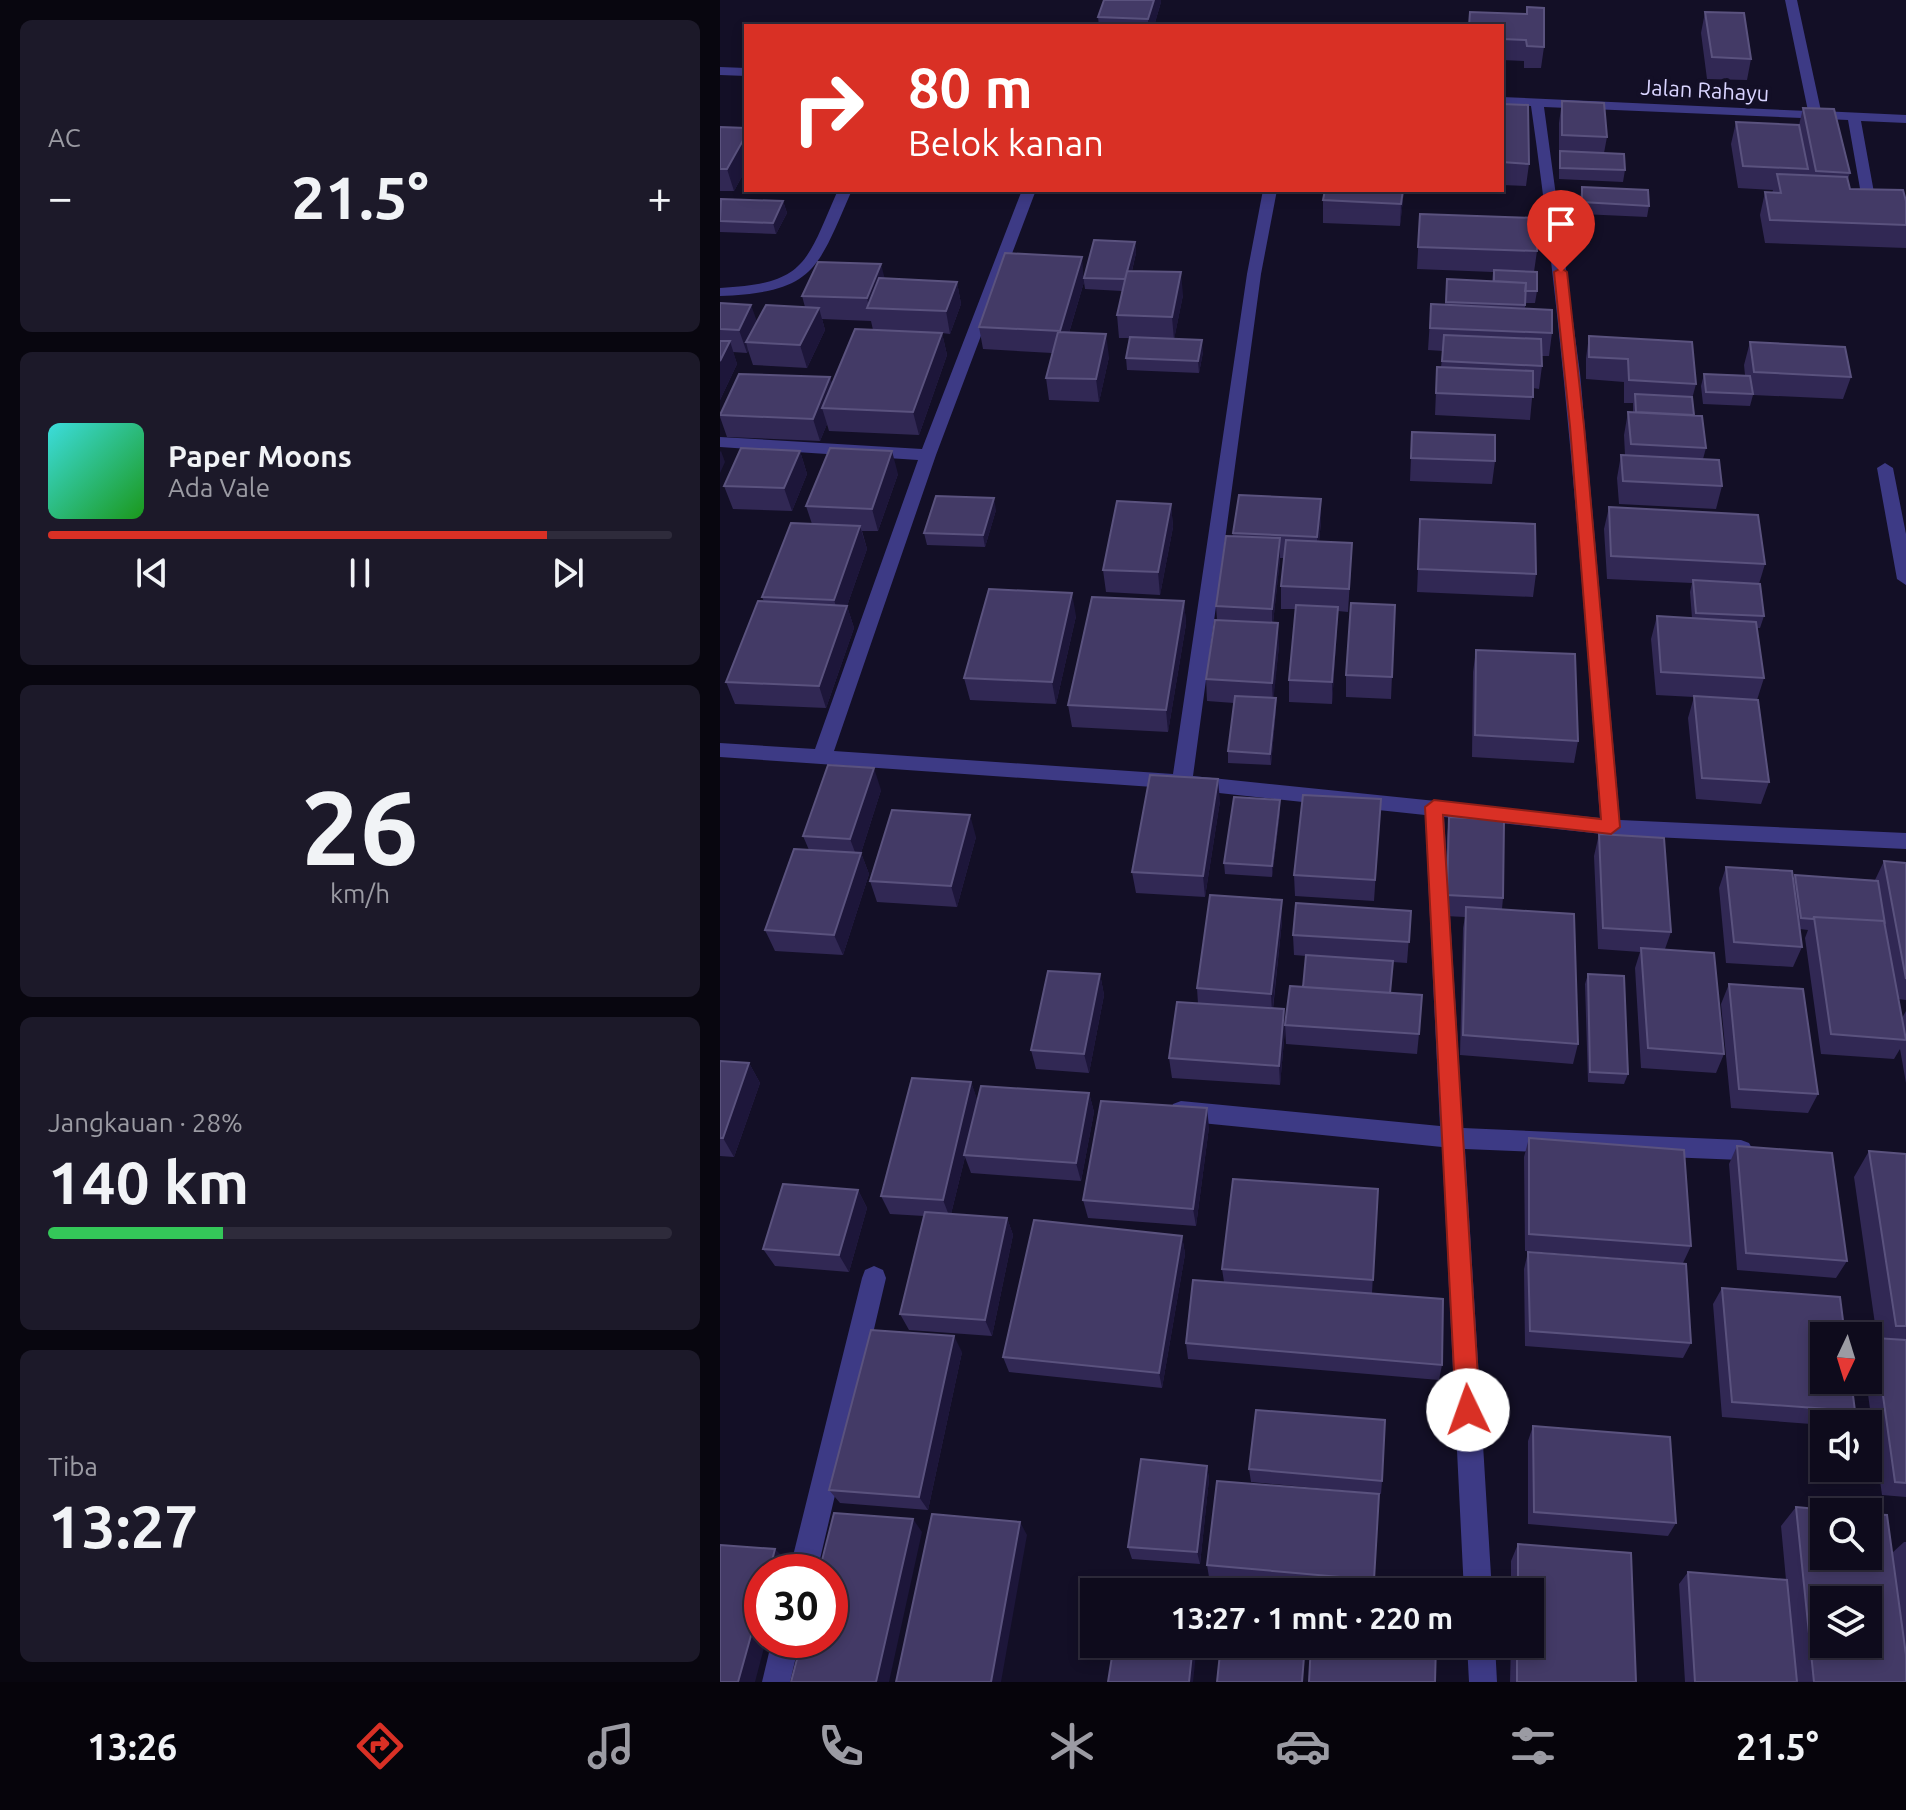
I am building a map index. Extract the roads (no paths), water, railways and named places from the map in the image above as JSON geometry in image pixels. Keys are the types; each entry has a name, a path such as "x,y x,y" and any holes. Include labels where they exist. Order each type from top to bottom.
{"street":[{"path":"1791,0 1815,115"},
{"path":"720,71 744,72"},
{"name":"Jalan Rahayu","path":"1504,101 1906,119"},
{"path":"1537,102 1554,210 1577,426 1611,827"},
{"path":"1854,117 1869,200 1906,207"},
{"path":"720,292 743,292 778,283 805,271 844,192"},
{"path":"821,759 928,455 1028,192"},
{"path":"1182,782 1254,274 1270,192"},
{"path":"720,442 928,455"},
{"path":"1885,468 1906,579"},
{"path":"720,750 1182,782 1611,827 1906,841"},
{"path":"1434,807 1477,1578"},
{"path":"1155,1109 1453,1138 1741,1150"},
{"path":"807,1554 874,1278"},
{"path":"776,1682 782,1658"},
{"path":"1482,1658 1483,1682"}]}
